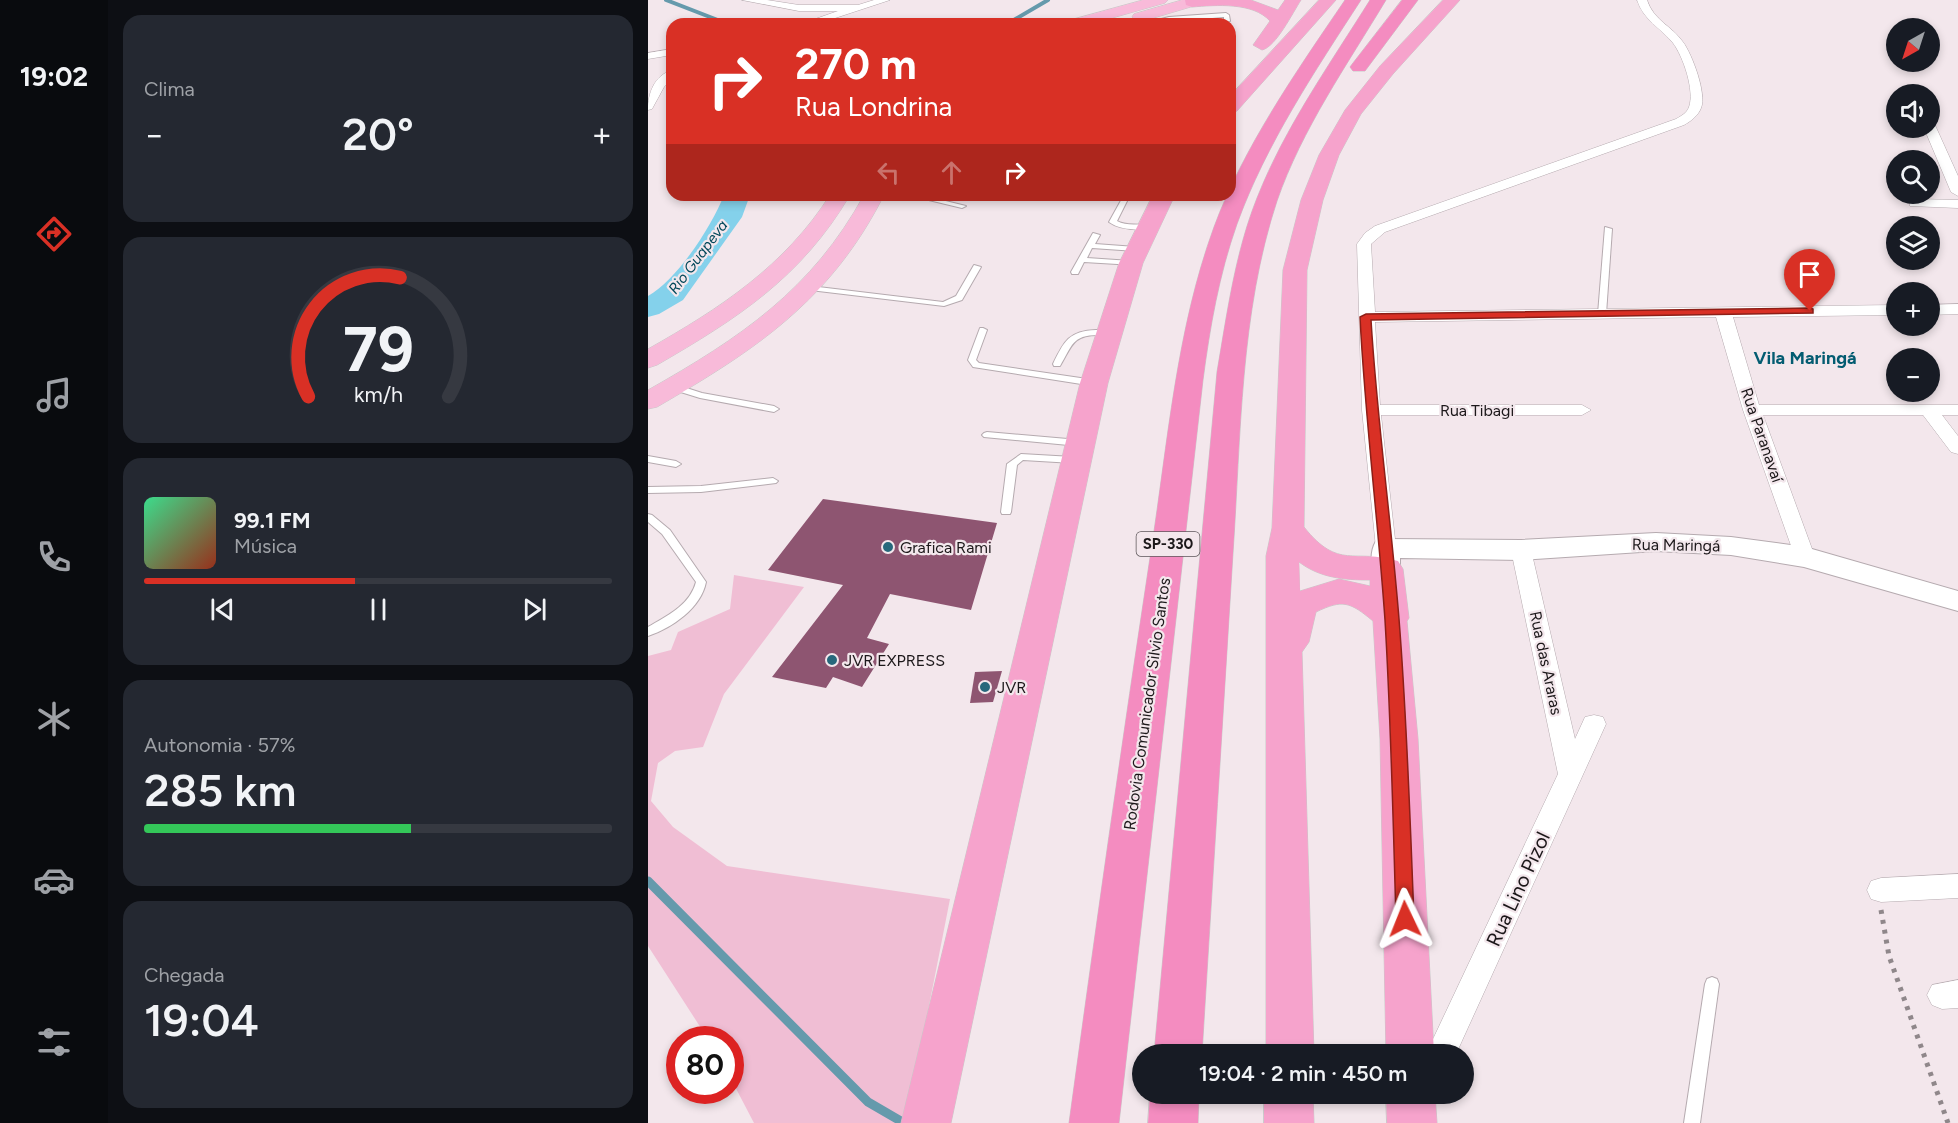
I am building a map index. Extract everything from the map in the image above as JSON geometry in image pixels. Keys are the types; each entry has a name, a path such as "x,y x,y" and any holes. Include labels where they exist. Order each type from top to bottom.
{"highway":[{"path":"1196,1 1221,0 1256,3 1273,9 1278,14 1280,23"},
{"path":"1236,100 1328,0"},
{"name":"Rodovia Comunicador Silvio Santos","path":"1236,201 1257,151 1353,0"},
{"name":"SP-330","path":"1179,1044 1231,372 1244,287 1275,179 1314,103 1378,0"},
{"path":"1295,141 1329,105 1410,0"},
{"path":"1290,1044 1290,925 1282,556 1288,528 1295,270 1309,206 1335,143 1364,96 1452,0"},
{"path":"1236,84 1280,23 1289,3"},
{"path":"926,1123 1094,383 1108,333 1138,246 1161,201"},
{"name":"Rodovia Comunicador Silvio Santos","path":"1094,1123 1142,733 1191,371 1208,287 1225,227 1236,201"},
{"path":"1288,528 1310,557 1334,568"},
{"path":"1284,679 1300,605 1301,588 1305,580 1334,568 1386,559 1399,739 1410,1044"},
{"path":"1300,605 1326,594 1350,590 1365,596 1392,618"},
{"path":"1173,1123 1174,1104"},
{"path":"1289,1104 1289,1123"}],"main road":[{"path":"1135,18 1196,1"},
{"path":"1112,18 1164,10"},
{"path":"648,360 722,316 781,270 820,229 836,201"},
{"path":"648,401 766,327 810,288 850,242 871,201"},
{"name":"Rua Maringá","path":"1386,559 1656,542 1731,546 1805,557 1958,601"}],"street":[{"path":"747,0 799,8 857,8"},
{"path":"825,18 885,0"},
{"path":"1386,559 1371,410 1364,244 1370,236 1380,230 1673,125 1691,115 1696,105 1695,86 1683,52 1677,42 1646,14 1642,0"},
{"path":"648,56 666,53"},
{"path":"648,106 651,92 666,79"},
{"path":"1935,138 1958,192"},
{"path":"1940,204 1958,204"},
{"path":"1940,310 1958,309"},
{"path":"1366,317 1886,310"},
{"name":"Rua Paranavaí","path":"1723,312 1752,410 1805,557"},
{"name":"Rua Tibagi","path":"1371,410 1582,410"},
{"path":"1752,410 1958,410"},
{"path":"1929,411 1958,448"},
{"name":"Rua das Araras","path":"1521,550 1570,776"},
{"name":"Rua Lino Pizol","path":"1446,1044 1594,724"},
{"path":"1881,890 1958,886"}],"lane":[{"path":"1164,10 1183,17 1226,15 1226,18"},
{"path":"1164,10 1183,17"},
{"path":"939,201 962,206"},
{"path":"1124,201 1113,222 1120,226 1138,246"},
{"path":"1602,314 1608,229"},
{"path":"1075,272 1096,235"},
{"path":"1090,246 1138,246"},
{"path":"1082,260 1138,246"},
{"path":"810,288 944,304 958,298 977,267"},
{"path":"983,330 972,360 976,365 1094,383"},
{"path":"1057,364 1069,339 1075,334 1108,333"},
{"path":"673,387 700,395 774,409"},
{"path":"987,435 1078,452"},
{"path":"1006,512 1014,460 1021,457 1078,452"},
{"path":"648,459 676,464"},
{"path":"648,490 701,489 773,481"},
{"path":"648,517 666,532 701,582 698,596 692,602 648,632"},
{"path":"1692,1123 1712,984"}],"path":[{"path":"1881,890 1880,926 1924,1064 1948,1123"}],"shaded area":[{"path":"734,575 804,587 724,694 703,747 675,751 658,763 651,801 673,827 727,866 950,899 906,1123 754,1123 744,1104 744,1026 700,1026 648,946 648,656 671,650 678,632 730,609"}],"building":[{"name":"Grafica Rami","path":"823,499 997,523 971,610 890,594 867,638 889,644 862,687 833,677 826,688 772,677 843,585 768,570"},
{"name":"JVR","path":"1002,671 993,702 970,703 975,672"}],"waterway":[{"path":"666,0 712,18"},
{"path":"1017,18 1048,0"},
{"name":"Rio Guapeva","path":"648,308 673,294 729,217 735,201"},
{"path":"648,881 868,1102 904,1123"}],"place":[{"name":"Grafica Rami","path":"888,547"},
{"name":"JVR EXPRESS","path":"832,660"},
{"name":"JVR","path":"985,687"}],"district":[{"name":"Vila Maringá","path":"1805,358"}],"route":[{"path":"1405,919 1392,618 1371,410 1366,317 1810,311"}]}
